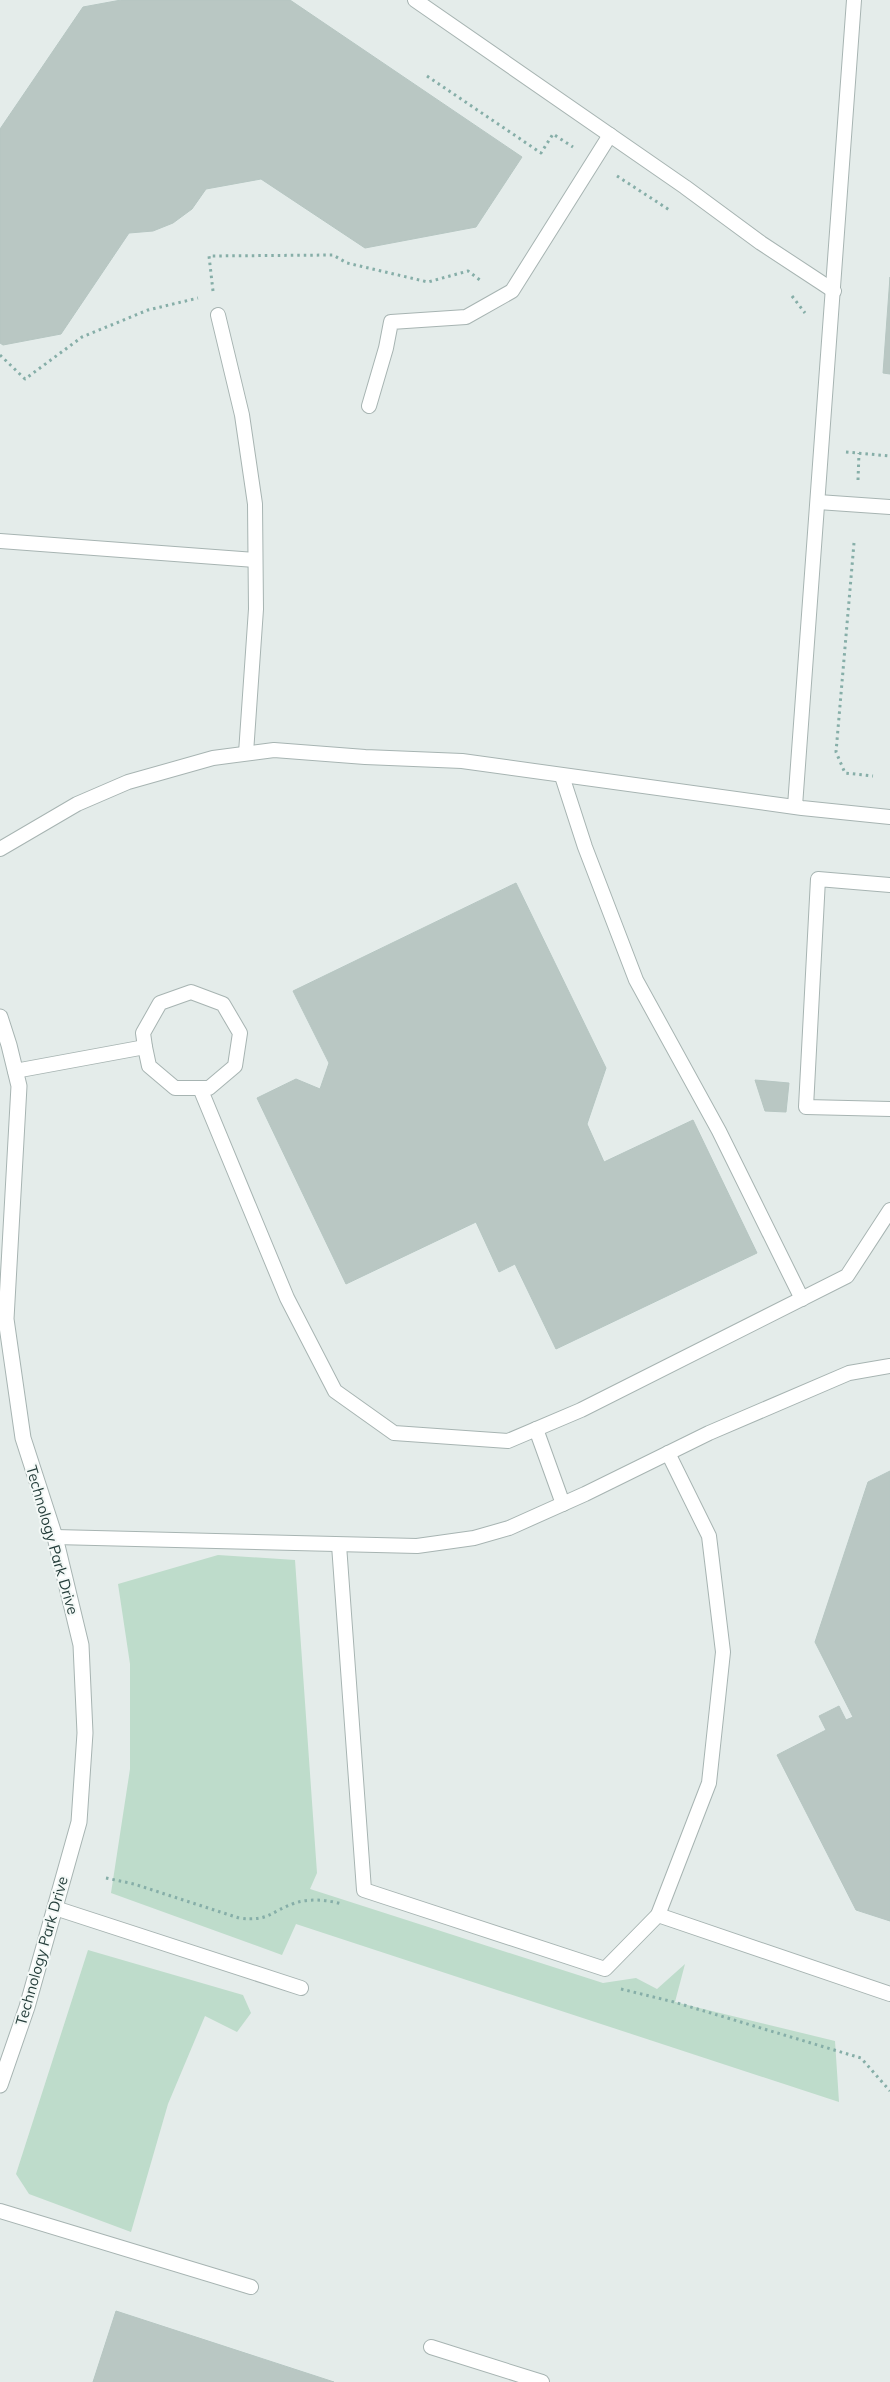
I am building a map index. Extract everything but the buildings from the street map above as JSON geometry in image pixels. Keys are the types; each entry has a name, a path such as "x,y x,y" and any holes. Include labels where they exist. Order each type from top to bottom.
{"street":[{"name":"Technology Park Drive","path":"0,1017 18,1086 16,1174 6,1319 23,1438 55,1537 81,1646 85,1733 79,1822 27,2007 0,2086"}],"lane":[{"path":"415,0 610,135 761,243 834,291"},
{"path":"795,806 854,0"},
{"path":"369,406 386,348 390,322 466,317 512,291 610,135"},
{"path":"218,316 242,415 255,504 256,609 246,752"},
{"path":"818,502 890,507"},
{"path":"0,541 255,560"},
{"path":"0,849 77,804 128,782 206,760 246,752 274,750 365,757 462,761 562,776 890,817"},
{"path":"562,776 591,863 636,980 719,1131 802,1299"},
{"path":"890,885 818,879 806,1107 890,1109"},
{"path":"191,992 223,1004 240,1033 234,1066 209,1088 175,1088 149,1066 146,1047 143,1033 160,1004 191,992"},
{"path":"15,1071 146,1047"},
{"path":"200,1088 287,1298 335,1391 394,1433 508,1441 581,1410 847,1276 890,1210"},
{"path":"55,1537 418,1546 474,1538 509,1528 563,1504 709,1432 849,1373 890,1366"},
{"path":"536,1429 563,1504"},
{"path":"339,1545 364,1890 605,1969 658,1915 710,1783 723,1652 709,1536 668,1453"},
{"path":"55,1908 302,1988"},
{"path":"658,1915 890,1994"},
{"path":"0,2211 251,2286"},
{"path":"431,2346 542,2382"}],"path":[{"path":"427,76 541,153 554,134 573,148"},
{"path":"618,176 676,215"},
{"path":"213,294 209,256 333,255 347,263 428,282 468,271 503,297"},
{"path":"788,292 809,320"},
{"path":"0,355 26,379 82,337 148,310 204,296"},
{"path":"846,452 890,456"},
{"path":"857,487 859,453"},
{"path":"854,543 836,752 845,773 873,776"}],"green space":[{"path":"218,1555 295,1560 317,1873 310,1889 603,1983 636,1978 657,1989 685,1964 675,2002 835,2041 839,2102 296,1924 282,1955 111,1893 130,1769 130,1664 118,1584"},
{"path":"88,1950 243,1995 251,2013 237,2032 205,2016 168,2104 131,2232 29,2194 16,2174"}]}
